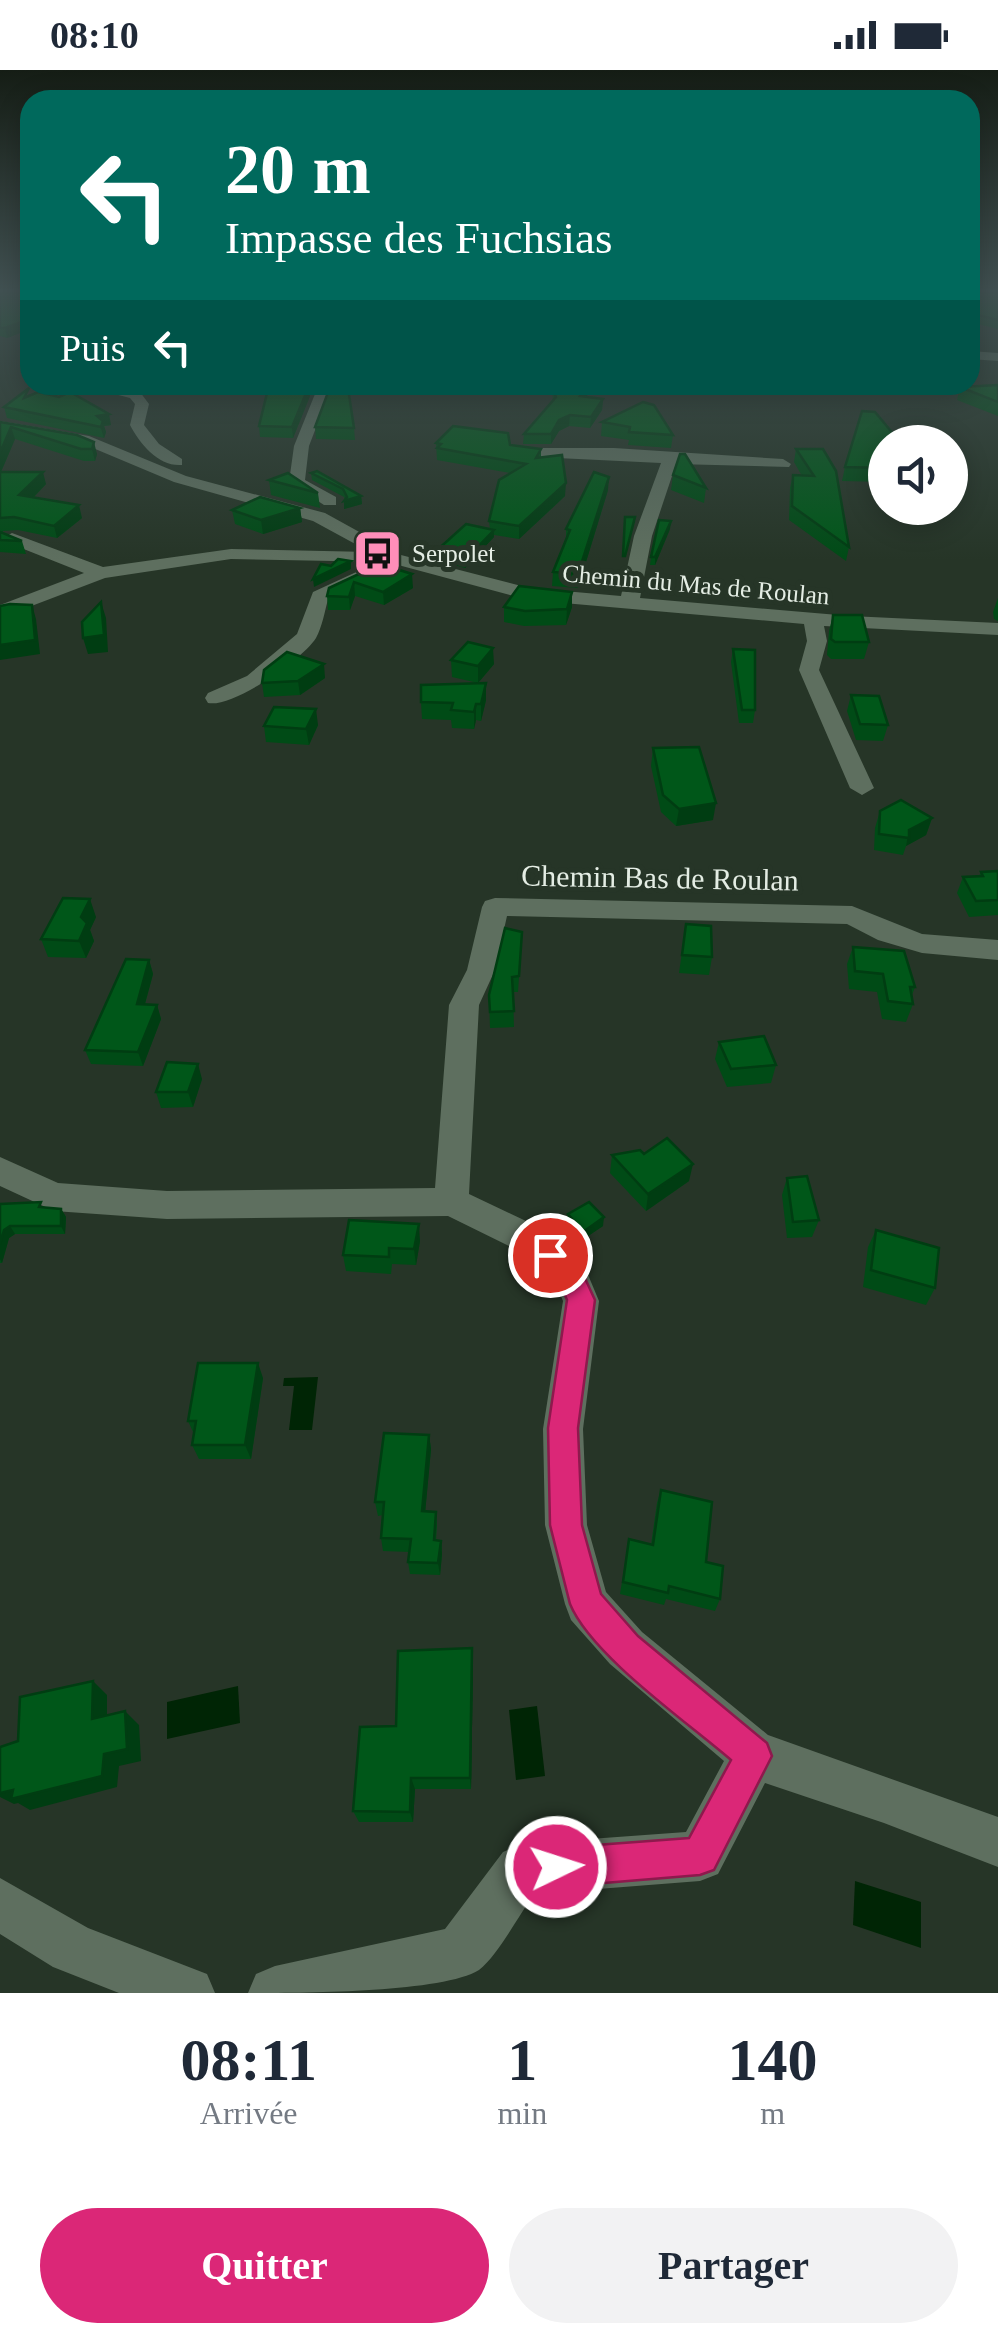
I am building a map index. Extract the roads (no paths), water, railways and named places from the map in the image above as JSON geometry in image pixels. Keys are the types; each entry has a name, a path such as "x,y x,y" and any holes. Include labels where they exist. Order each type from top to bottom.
{"street":[{"path":"131,395 140,400 137,425 152,449 175,461 180,479"},
{"path":"319,517 336,504 297,482 296,467 304,432 322,395"},
{"name":"Chemin du Mas de Roulan","path":"0,425 84,439 180,479 319,517 395,559 529,594 813,619 998,629"},
{"path":"516,451 614,452 670,459 783,464"},
{"path":"629,603 643,536 670,459"},
{"path":"12,538 101,573"},
{"path":"0,612 101,573 263,552 395,559"},
{"path":"216,698 254,680 306,637 320,596 395,559"},
{"path":"813,619 816,641 810,670 862,788"},
{"name":"Chemin Bas de Roulan","path":"451,1202 464,1006 481,970 496,907 852,915 886,936 944,949 998,950"},
{"path":"0,1171 54,1197 167,1205 451,1202 533,1241 568,1270 581,1300 563,1428 566,1525 587,1604 626,1648 754,1756 884,1798 998,1842"},
{"path":"275,1993 460,1952 520,1870 700,1856 754,1756"},
{"path":"0,1904 72,1948 188,1993"}],"place":[{"name":"Serpolet","path":"377,553"}]}
